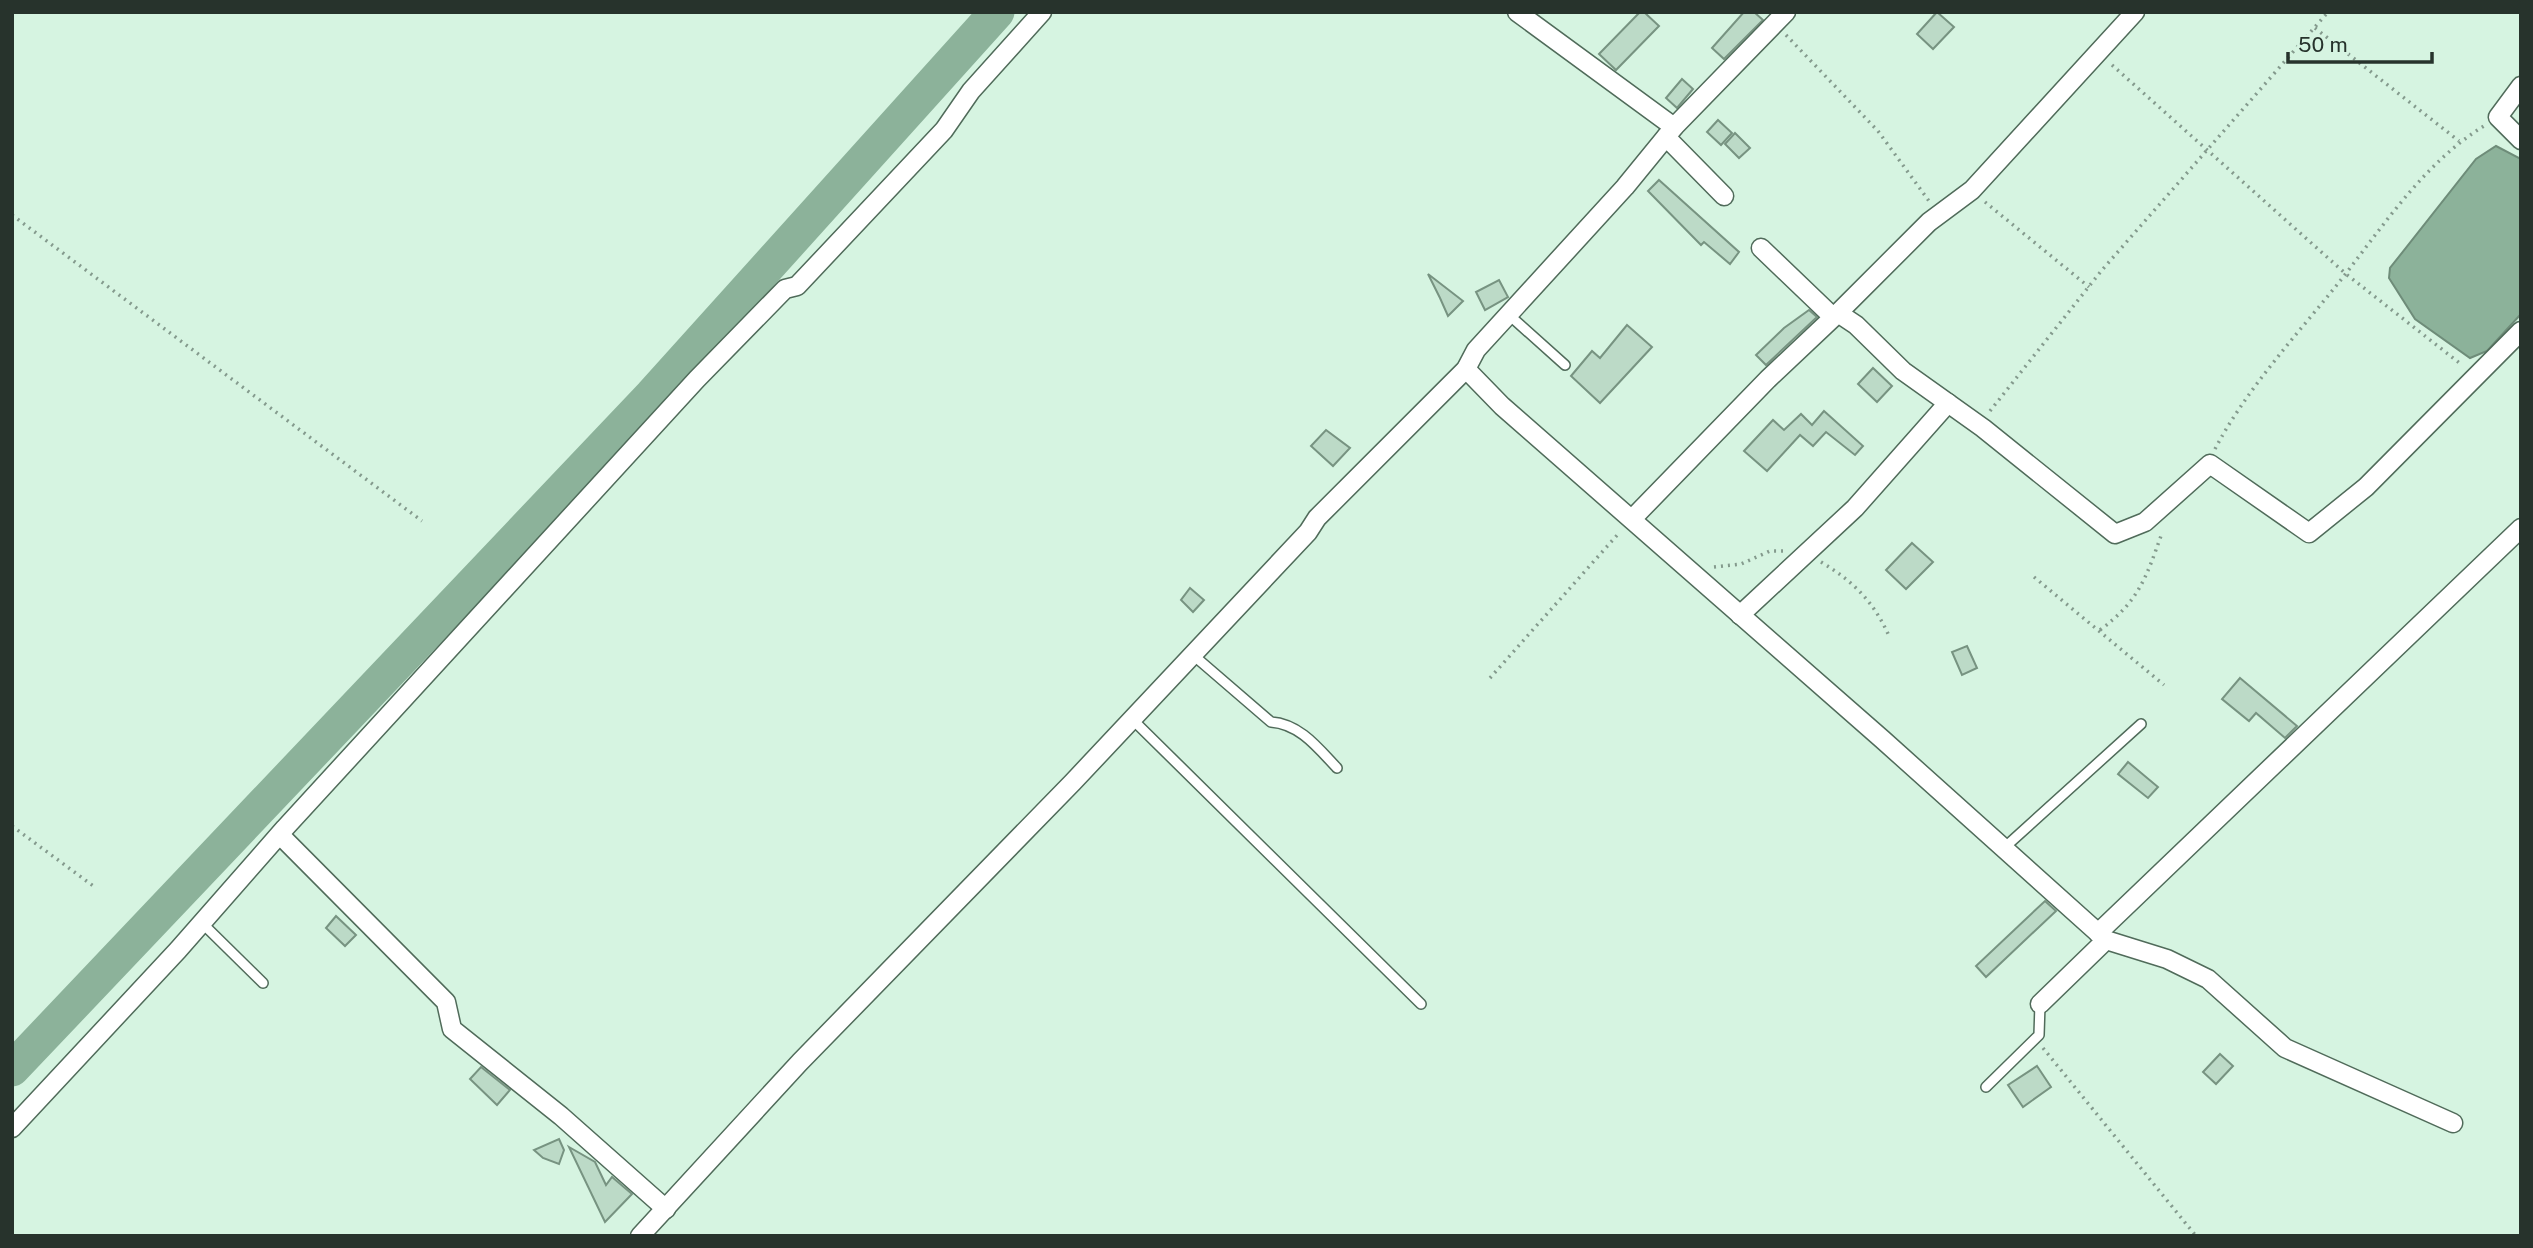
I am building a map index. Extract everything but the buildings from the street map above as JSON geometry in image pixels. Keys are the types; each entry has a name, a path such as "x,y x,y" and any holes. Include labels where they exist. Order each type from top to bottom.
{"street":[{"path":"12,1128 697,379 785,289 797,286 944,130 971,91 1042,12"},
{"path":"1517,12 1670,132 1724,195"},
{"path":"1632,519 1938,215 1967,194 2135,12"},
{"path":"640,1236 800,1062 1073,782 1130,718 1308,532 1317,518 1466,369 1476,350 1625,187 1670,132 1780,18"},
{"path":"2521,86 2498,117 2521,140"},
{"path":"1761,248 1835,315 1856,325 1903,371 1979,425 2115,534 2145,522 2210,464 2309,533 2366,487 2521,331"},
{"path":"1466,369 1502,406 2102,937 2167,959 2208,979 2284,1048 2453,1123"},
{"path":"1741,615 1855,508 1948,403"},
{"path":"2040,1004 2102,937 2521,528"},
{"path":"280,835 446,1002 452,1029 561,1116 666,1209"}],"lane":[{"path":"1508,314 1565,365"},
{"path":"1192,654 1271,722 1281,723 1306,735 1337,768"},
{"path":"1130,718 1421,1004"},
{"path":"2004,848 2141,724"},
{"path":"202,923 263,983"},
{"path":"1986,1087 2039,1035 2040,1004"}],"path":[{"path":"1979,425 2089,287 2328,12"},
{"path":"1780,18 1878,131 1938,215"},
{"path":"2315,28 2460,141"},
{"path":"2098,53 2346,274 2477,377"},
{"path":"2210,464 2222,436 2240,408 2397,211 2460,141 2498,117"},
{"path":"1967,194 2004,216 2089,287"},
{"path":"12,215 422,521"},
{"path":"2100,631 2130,606 2141,591 2175,495"},
{"path":"1490,678 1632,519"},
{"path":"2034,577 2164,685"},
{"path":"12,826 96,888"},
{"path":"2035,1038 2196,1236"}],"shaded area":[{"path":"2496,146 2521,159 2521,314 2487,351 2470,358 2415,319 2389,278 2390,268 2476,159"}],"waterway":[{"path":"12,1069 652,395 997,12"}]}
